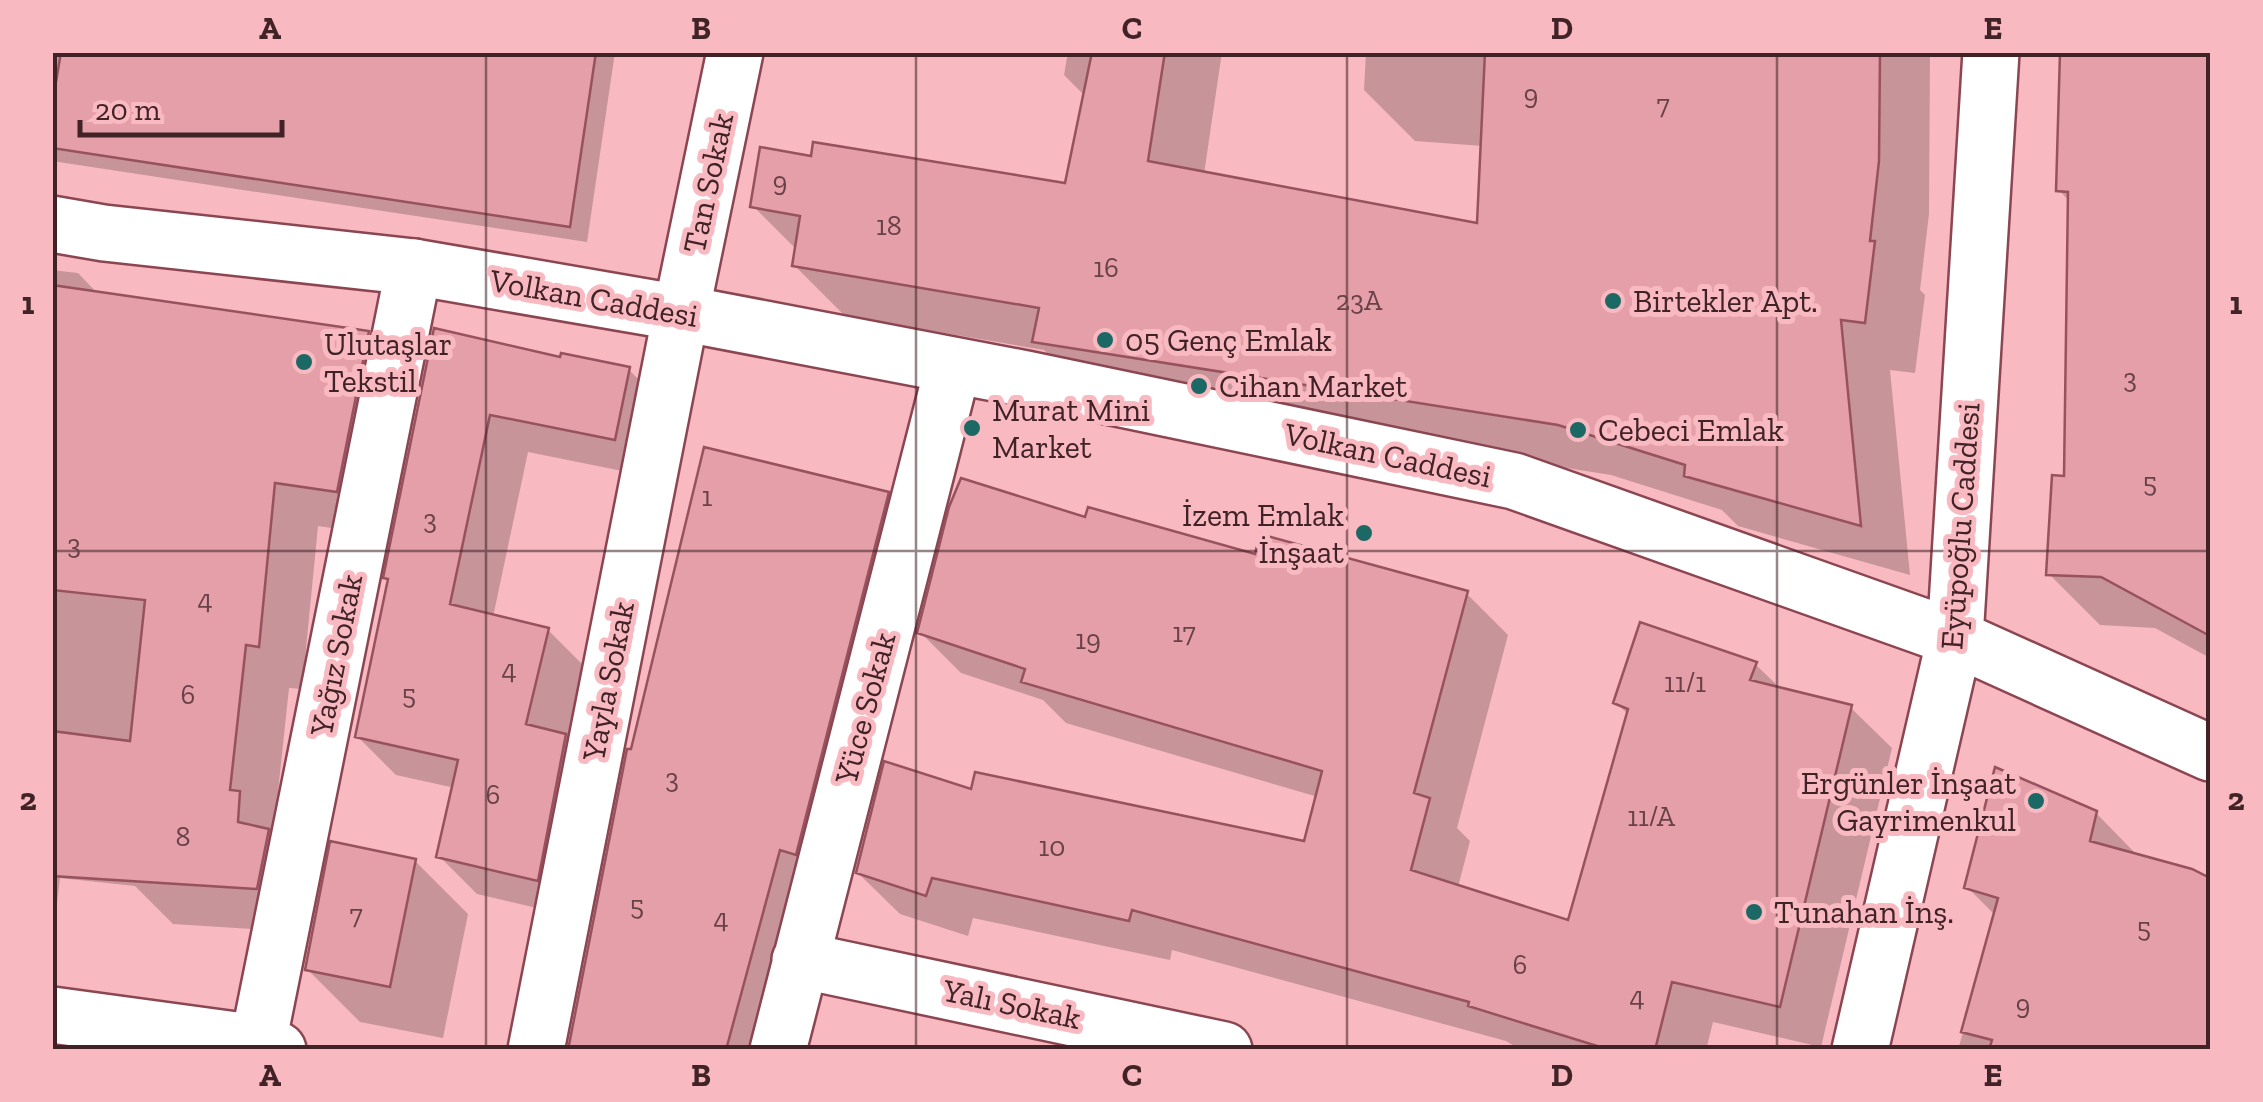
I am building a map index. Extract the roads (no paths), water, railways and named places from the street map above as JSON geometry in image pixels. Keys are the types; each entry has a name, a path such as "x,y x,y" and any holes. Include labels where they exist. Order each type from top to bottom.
{"street":[{"name":"Tan Sokak","path":"680,313 735,52"},
{"name":"Eyüpoğlu Caddesi","path":"1860,1050 1955,638 1992,52"},
{"name":"Volkan Caddesi","path":"52,224 414,267 680,313 1026,379 1514,481 1955,638 2210,753"},
{"name":"Yağız Sokak","path":"268,1046 414,267"},
{"name":"Yayla Sokak","path":"536,1050 680,313"},
{"name":"Yüce Sokak","path":"778,1050 953,367"},
{"name":"Yalı Sokak","path":"800,960 1224,1050"},
{"path":"52,1015 268,1046"}],"place":[{"name":"Birtekler Apt.","path":"1613,301"},
{"name":"05 Genç Emlak","path":"1105,340"},
{"name":"Ulutaşlar Tekstil","path":"304,362"},
{"name":"Cihan Market","path":"1199,386"},
{"name":"Murat Mini Market","path":"972,428"},
{"name":"Cebeci Emlak","path":"1578,430"},
{"name":"İzem Emlak İnşaat","path":"1364,533"},
{"name":"Ergünler İnşaat Gayrimenkul","path":"2036,801"},
{"name":"Tunahan İnş.","path":"1754,912"}]}
